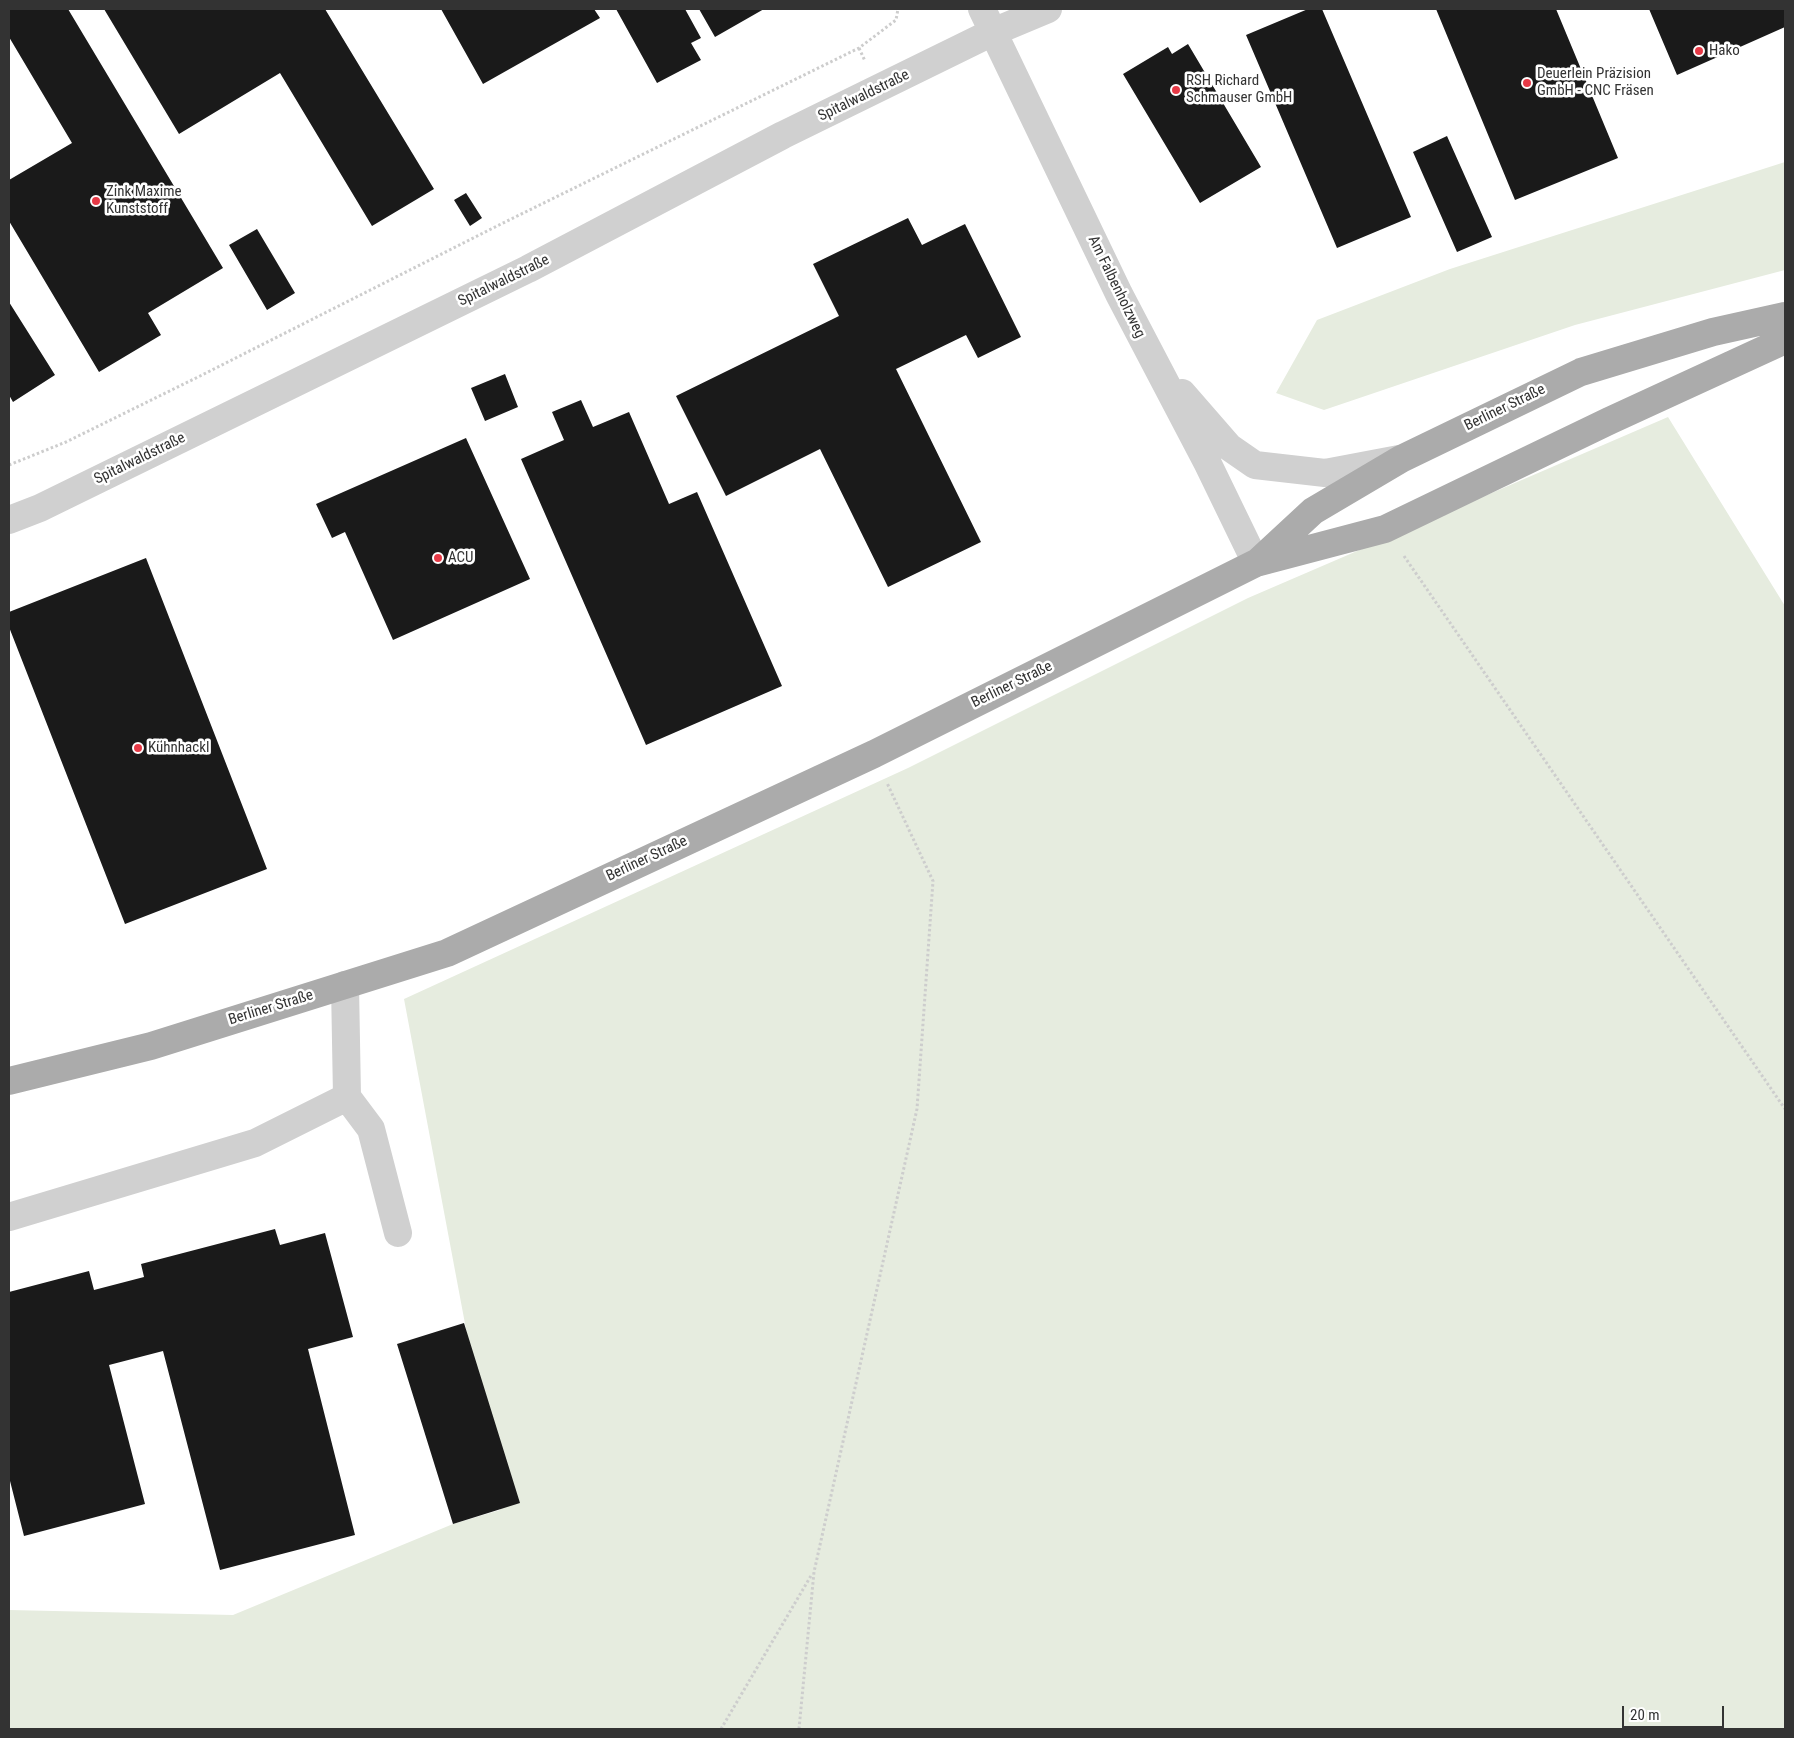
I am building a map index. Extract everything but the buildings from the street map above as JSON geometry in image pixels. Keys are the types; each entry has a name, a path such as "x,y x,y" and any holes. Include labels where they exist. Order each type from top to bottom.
{"main road":[{"name":"Berliner Straße","path":"1256,563 1313,511 1401,459 1581,372 1713,332 1785,316"},
{"name":"Berliner Straße","path":"9,1081 151,1046 447,953 874,754 1256,563 1385,529 1609,421 1785,340"}],"street":[{"name":"Spitalwaldstraße","path":"9,520 40,508 528,269 783,135 988,21 1048,9"},
{"name":"Am Falbenholzweg","path":"988,21 1151,356 1256,563"},
{"path":"1151,356 1228,447 1256,465 1325,472 1401,459"},
{"path":"345,985 347,1097 371,1129 398,1233"},
{"path":"9,1217 255,1143 347,1097"}],"path":[{"path":"9,465 66,442 492,228 859,48 896,20 898,9"},
{"path":"1385,529 1785,1109"},
{"path":"799,1729 814,1572 918,1099 933,881 874,754"},
{"path":"721,1729 814,1572"}],"shaded area":[{"path":"1785,162 1785,270 1575,325 1324,410 1276,393 1317,320 1450,269"},
{"path":"1668,417 1785,606 1785,1729 9,1729 9,1610 233,1615 453,1524 500,1510 404,999 908,768 1248,598"}],"place":[{"name":"Hako","path":"1699,51"},
{"name":"Deuerlein Präzision GmbH - CNC Fräsen","path":"1527,83"},
{"name":"RSH Richard Schmauser GmbH","path":"1176,90"},
{"name":"Zink Maxime Kunststoff","path":"96,201"},
{"name":"ACU","path":"438,558"},
{"name":"Kühnhackl","path":"138,748"}]}
